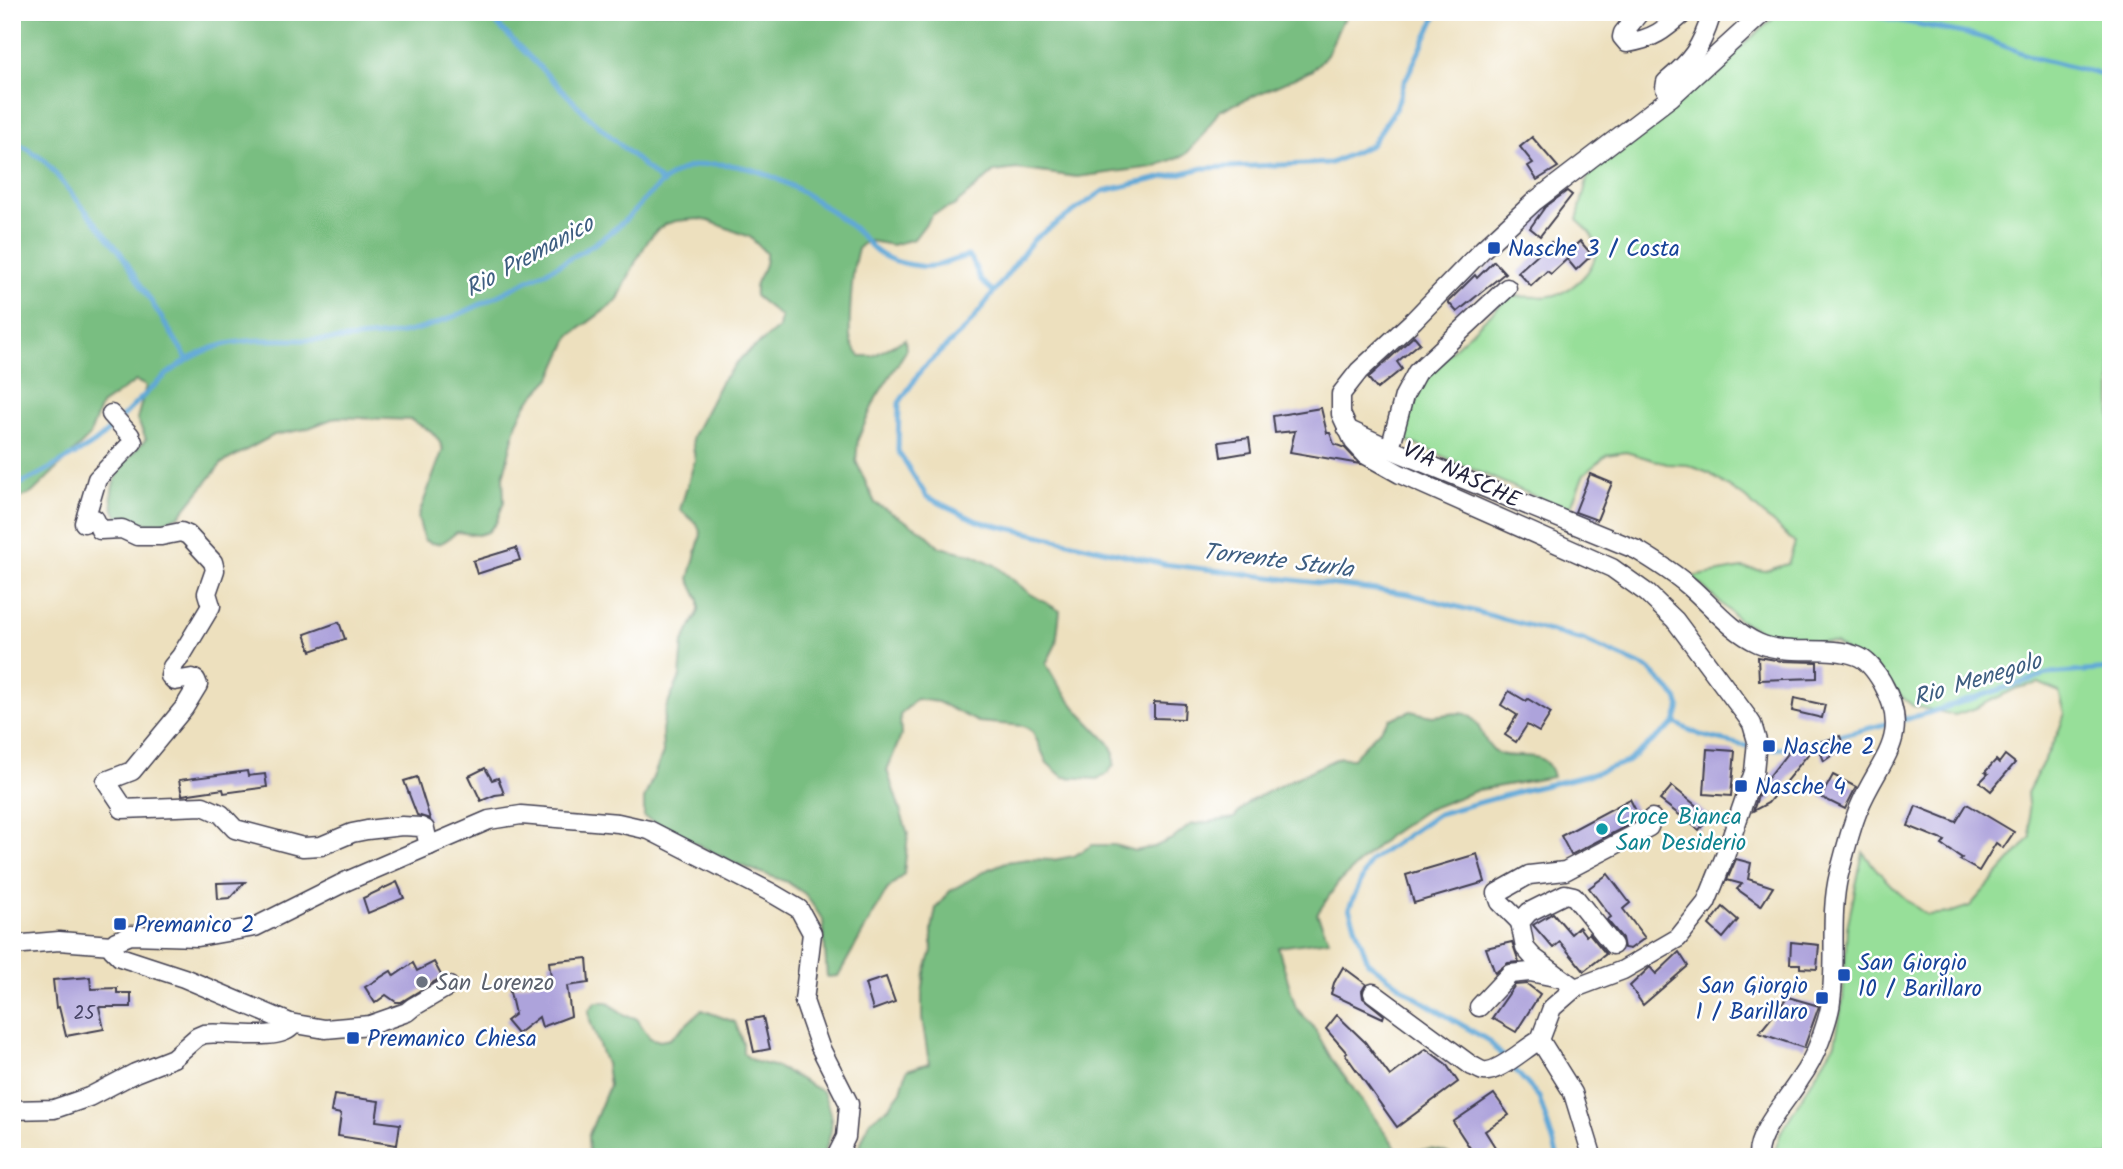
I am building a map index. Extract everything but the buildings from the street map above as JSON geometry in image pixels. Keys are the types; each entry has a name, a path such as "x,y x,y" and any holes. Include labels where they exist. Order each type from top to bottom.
{"street":[{"path":"1640,12 1623,33 1622,37 1627,43 1647,40 1667,28 1685,12"},
{"path":"1671,97 1665,88 1666,82 1695,54 1703,41 1711,16 1709,12"},
{"name":"VIA NASCHE","path":"1534,1043 1568,984 1623,970 1678,938 1706,903 1725,856 1756,762 1755,731 1675,620 1647,593 1612,568 1400,474 1367,455 1354,442 1341,414 1341,394 1359,371 1535,201 1671,97 1765,12"},
{"path":"1390,449 1404,396 1417,372 1507,288"},
{"path":"111,414 133,442 97,478 84,523 95,519 100,530 122,529 137,536 161,536 181,532 188,535 213,562 215,570 207,593 211,606 172,667 170,676 175,681 192,678 198,685 178,716 132,771 106,781 122,809 203,806 221,814 235,830 303,847 321,846 367,830 421,827 425,829 429,846"},
{"path":"1348,429 1390,449 1637,550 1689,585 1736,629 1759,643 1785,650 1838,651 1865,659 1888,693 1896,719 1893,740 1858,809 1838,877 1831,1002 1819,1043 1801,1078 1772,1119 1758,1150 1758,1157"},
{"path":"12,946 59,941 112,945 131,935 198,937 255,927 347,881 489,820 521,815 618,823 649,830 799,909 812,933 804,1001 820,1047 849,1104 846,1137 836,1157"},
{"path":"1568,984 1525,948 1520,922 1500,902 1497,893 1529,875 1565,871 1648,827 1652,818"},
{"path":"1520,922 1529,912 1565,894 1574,896 1613,945"},
{"path":"112,945 113,952 120,957 184,978 290,1023 325,1029 370,1025 407,1012 449,986"},
{"path":"1479,1007 1510,974 1530,972 1568,984"},
{"path":"1373,993 1472,1066 1483,1071 1495,1070 1534,1043 1573,1093 1591,1152 1589,1157"},
{"path":"12,1110 54,1109 89,1097 135,1073 173,1058 204,1034 256,1036 284,1033 291,1027 290,1023"}],"green space":[{"path":"12,12 1352,12 1341,23 1327,55 1311,71 1219,111 1185,155 1153,167 1077,177 1017,169 994,172 954,206 933,214 914,239 892,245 870,241 860,246 852,289 852,345 860,356 873,356 905,339 906,351 876,398 858,439 856,461 875,503 924,532 940,547 974,555 995,565 1029,593 1060,611 1056,644 1046,664 1078,711 1109,743 1114,753 1114,765 1107,774 1097,779 1063,777 1047,763 1033,732 1024,726 978,722 938,702 916,699 900,715 901,736 887,770 908,834 904,874 887,890 838,976 827,977 823,920 805,894 787,882 734,863 644,817 644,799 663,753 662,730 666,708 680,677 683,642 699,611 699,600 689,579 701,534 697,524 680,510 695,460 692,438 721,382 742,357 779,328 781,317 755,296 756,283 766,260 766,253 750,237 709,221 676,221 657,230 636,261 617,301 570,336 551,378 527,403 517,422 503,477 504,502 496,523 488,532 478,535 457,532 438,544 424,540 418,517 443,449 431,431 411,420 337,417 306,429 274,435 222,463 180,515 160,524 138,523 117,516 113,505 113,484 124,465 146,439 137,419 146,386 136,381 101,405 89,437 32,493 12,501"},
{"path":"1777,12 2111,12 2111,1157 1773,1157 1781,1132 1835,1043 1843,999 1847,928 1863,852 1892,886 1927,915 1949,913 1970,906 2031,837 2027,793 2058,733 2065,713 2059,692 2039,683 2017,688 1955,715 1913,706 1836,643 1775,638 1739,620 1692,577 1742,568 1765,571 1788,564 1795,543 1745,498 1708,473 1688,465 1667,464 1626,452 1607,455 1584,474 1569,511 1398,437 1400,426 1422,378 1510,296 1555,295 1572,287 1587,273 1595,255 1595,245 1591,234 1577,220 1589,172 1691,90 1774,18"},
{"path":"1411,711 1433,716 1466,714 1497,753 1538,758 1549,767 1553,777 1478,790 1426,810 1388,836 1338,883 1317,914 1329,940 1278,947 1296,1008 1313,1026 1331,1058 1400,1153 1435,1150 1454,1157 855,1157 870,1121 888,1108 901,1091 907,1070 929,1063 922,1018 922,995 932,951 936,908 950,891 1006,862 1053,860 1074,856 1092,845 1114,845 1135,851 1154,847 1174,838 1190,825 1234,818 1248,802 1287,782 1340,757 1352,759 1390,719"},
{"path":"596,1002 607,1002 625,1015 636,1018 650,1038 660,1041 670,1039 702,1010 735,1022 743,1043 743,1053 748,1057 755,1062 786,1071 823,1092 832,1124 822,1157 589,1157 588,1137 609,1086 606,1064 590,1021 589,1010"}],"waterway":[{"path":"485,12 590,118 663,183"},
{"name":"Torrente Sturla","path":"1438,12 1404,83 1396,108 1371,145 1331,163 1204,168 1103,191 1034,239 969,325 922,369 899,403 898,451 927,497 977,521 1164,564 1409,594 1583,640 1649,669 1677,698 1680,707 1675,723 1627,762 1589,775 1438,814 1370,861 1349,908 1368,962 1415,997 1489,1041 1539,1097 1558,1157"},
{"path":"1843,12 1978,36 2035,58 2111,77"},
{"path":"12,139 44,160 120,252 188,360"},
{"name":"Rio Premanico","path":"12,487 95,443 153,387 182,363 198,354 243,341 330,340 390,335 429,326 489,300 585,250 623,222 664,181 683,169 694,166 737,166 779,180 835,214 856,230 875,250 893,260 926,267 968,256 981,281 993,291"},
{"name":"Rio Menegolo","path":"1675,723 1700,735 1741,745 1769,749 1792,748 1928,713 2047,674 2111,669"}],"place":[{"name":"Nasche 3 / Costa","path":"1494,248"},
{"name":"Nasche 2","path":"1769,746"},
{"name":"Nasche 4","path":"1741,786"},
{"name":"Croce Bianca San Desiderio","path":"1602,829"},
{"name":"Premanico 2","path":"120,924"},
{"name":"San Giorgio 10 / Barillaro","path":"1844,975"},
{"name":"San Lorenzo","path":"422,982"},
{"name":"San Giorgio 1 / Barillaro","path":"1822,998"},
{"name":"Premanico Chiesa","path":"353,1038"}]}
